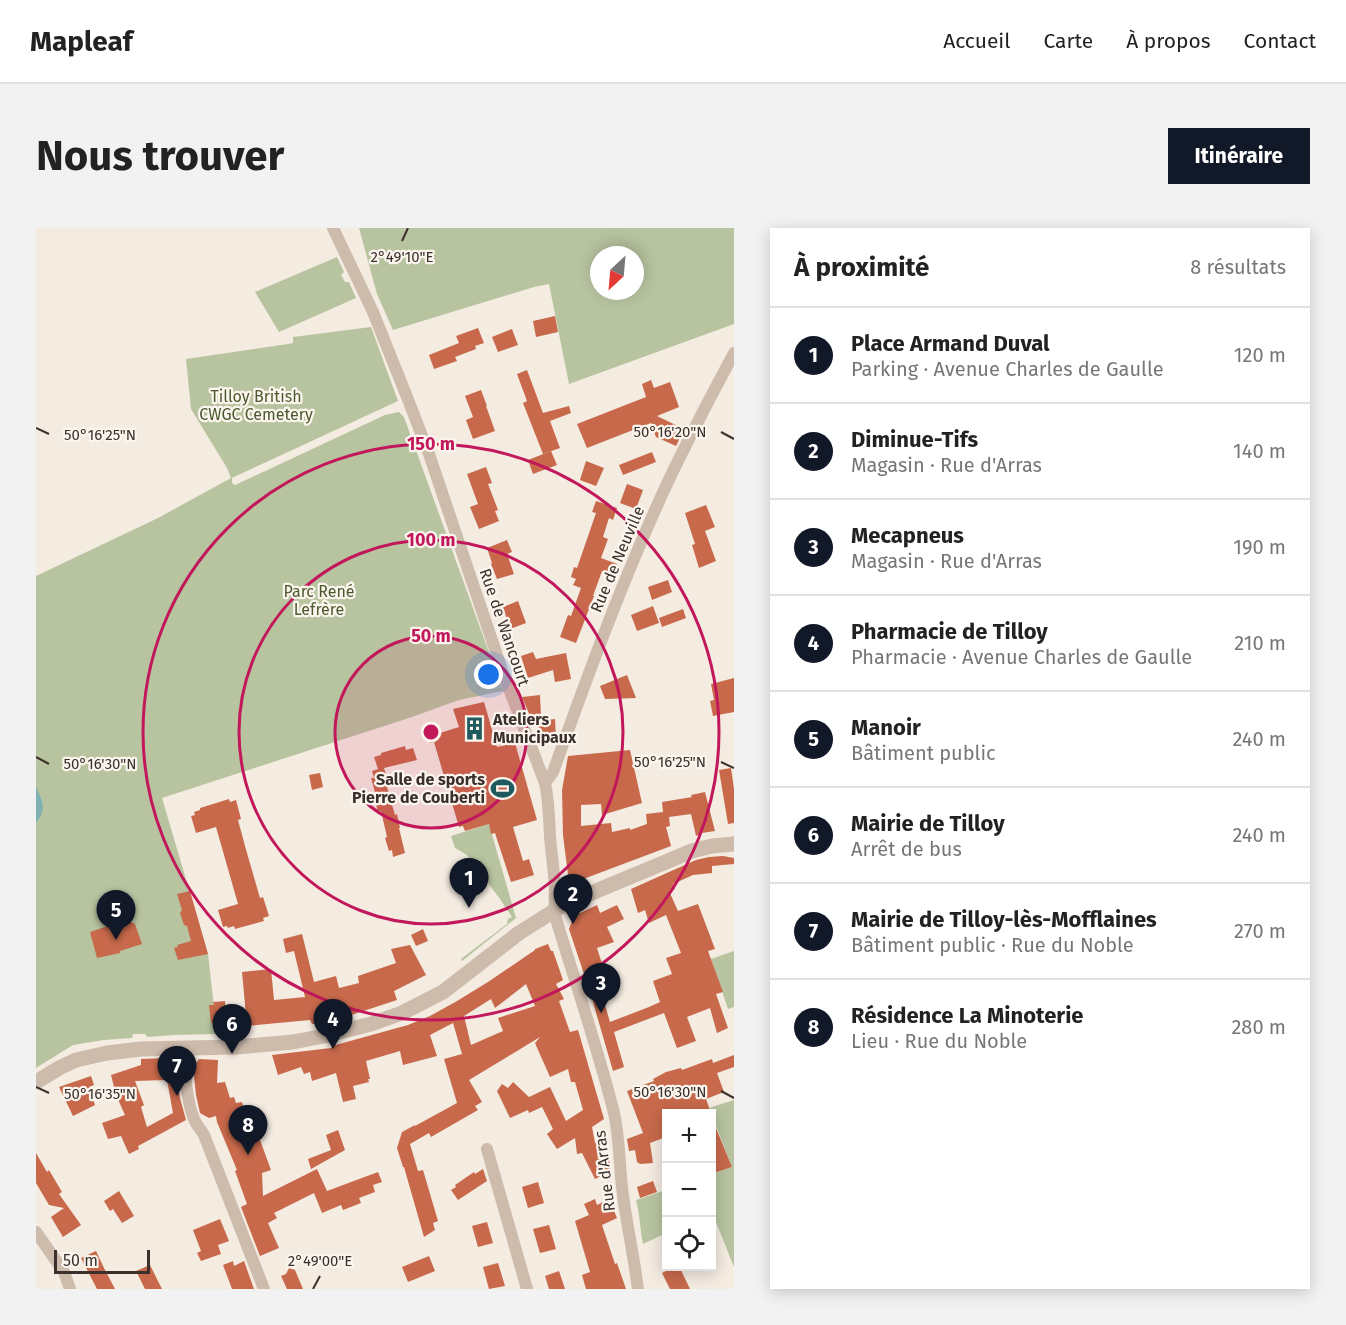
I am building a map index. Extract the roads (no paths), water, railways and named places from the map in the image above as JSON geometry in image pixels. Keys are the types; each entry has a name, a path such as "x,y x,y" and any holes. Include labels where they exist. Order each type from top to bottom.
{"street":[{"name":"Rue de Wancourt","path":"333,228 378,323 418,425 503,673 545,783 549,802 555,878 554,912"},
{"name":"Rue de Neuville","path":"545,783 553,772 608,621 657,506 734,353"},
{"path":"36,1082 59,1068 87,1057 124,1051 236,1047 309,1040 371,1024 402,1013 443,992 519,933 565,904 692,851 734,844"},
{"name":"Rue d'Arras","path":"554,912 589,1023 614,1115 620,1150 622,1194 634,1254 638,1289"},
{"path":"183,1048 192,1115 204,1135 264,1289"},
{"path":"488,1149 527,1289"},
{"path":"36,1232 64,1272 70,1289"}],"water":[{"path":"36,787 43,809 36,823"}],"place":[{"name":"Ateliers Municipaux","path":"475,728"},
{"name":"Salle de sports Pierre de Couberti","path":"503,788"},
{"name":"Place Armand Duval","path":"469,908"},
{"name":"Diminue-Tifs","path":"573,924"},
{"name":"Manoir","path":"116,940"},
{"name":"Mecapneus","path":"601,1013"},
{"name":"Pharmacie de Tilloy","path":"333,1049"},
{"name":"Mairie de Tilloy","path":"232,1054"},
{"name":"Mairie de Tilloy-lès-Mofflaines","path":"177,1096"},
{"name":"Résidence La Minoterie","path":"248,1155"}],"park label":[{"name":"Tilloy British CWGC Cemetery","path":"256,405"},
{"name":"Parc René Lefrère","path":"319,600"}]}
